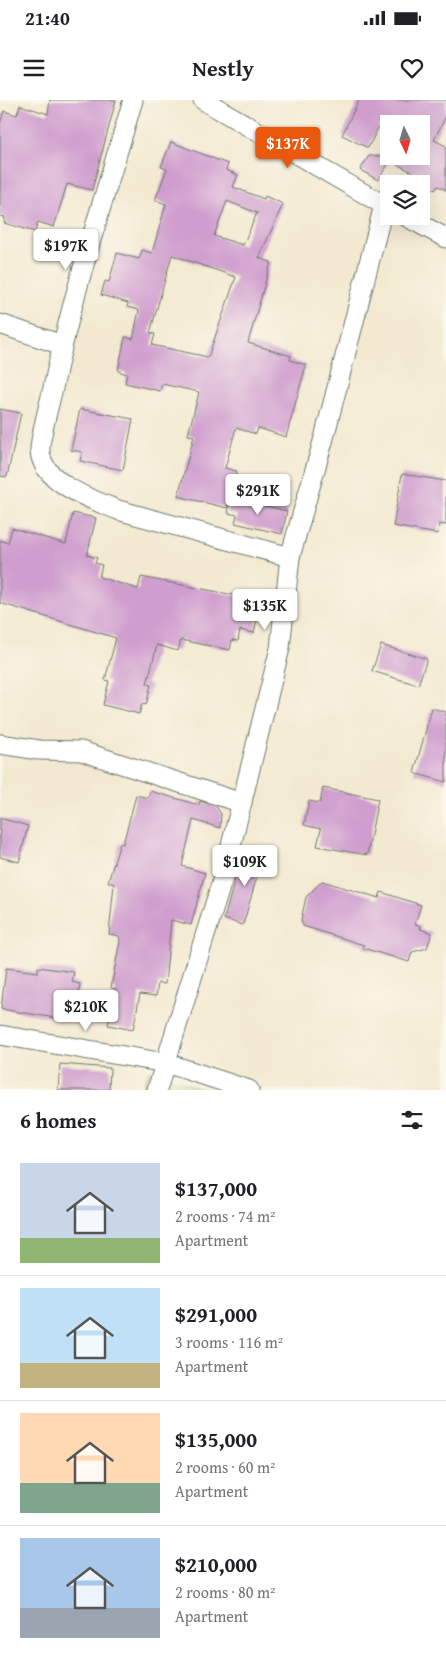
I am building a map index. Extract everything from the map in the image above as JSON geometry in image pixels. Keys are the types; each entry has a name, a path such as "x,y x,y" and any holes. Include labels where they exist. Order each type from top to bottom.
{"street":[{"path":"133,100 62,345 40,452 48,472 68,488 118,510 290,557"},
{"path":"203,100 380,203"},
{"path":"156,1090 223,878 280,648 290,557 381,225"},
{"path":"421,225 446,238"},
{"path":"0,324 62,345"},
{"path":"0,744 39,750 81,751 242,803"},
{"path":"0,1034 166,1063 249,1090"}],"green space":[{"path":"149,1070 206,1090 141,1090"}],"building":[{"path":"50,100 116,100 92,190 67,184 54,227 38,222 35,232 4,223 5,217 0,216 0,124 4,111 17,115 20,105 48,114"},
{"path":"359,100 446,100 446,116 434,140 446,146 446,190 438,186 435,190 430,187 430,175 419,175 398,165 430,165 430,115 380,115 380,124 368,148 342,135"},
{"path":"171,142 228,164 226,170 238,175 233,187 264,199 265,196 283,204 259,258 271,262 248,343 291,356 290,360 306,365 286,437 258,428 256,434 236,428 225,468 237,471 227,508 178,496 194,436 188,435 199,392 162,384 160,391 125,383 127,374 118,371 125,337 133,339 139,310 127,307 128,303 101,295 105,281 109,282 117,253 139,259 142,250 152,253 166,204 155,200 167,169 161,167","holes":["227,201 257,213 243,245 214,236","172,255 236,277 208,357 152,345 155,334 150,333"]},
{"path":"369,156 380,156 380,165 387,165 378,180 360,170"},
{"path":"0,409 21,413 7,477 0,476"},
{"path":"80,409 133,419 123,470 80,461 82,452 71,450"},
{"path":"402,474 446,481 446,525 439,524 438,534 393,526"},
{"path":"231,498 287,511 282,534 235,523 237,515 228,513"},
{"path":"73,513 96,518 87,555 97,558 95,563 102,565 99,577 138,589 141,577 244,597 241,611 258,615 254,633 240,630 238,641 232,640 230,650 181,640 178,651 157,645 147,684 151,685 146,705 142,704 139,714 103,705 109,681 105,680 116,638 0,603 0,540 8,543 12,528 66,544"},
{"path":"381,645 427,659 418,685 372,671"},
{"path":"432,708 446,712 446,782 414,773"},
{"path":"323,788 378,799 367,855 317,846 321,829 304,825 309,801 320,803"},
{"path":"150,791 199,805 200,801 216,806 221,814 220,828 193,820 182,866 205,873 191,925 171,920 165,984 158,983 156,996 140,994 133,1030 108,1025 116,989 111,988 120,941 119,936 109,934 114,884 108,882 120,843 123,844 136,795 148,798"},
{"path":"0,818 28,826 19,862 0,857"},
{"path":"250,851 269,856 263,874 258,873 243,925 224,919 240,861 246,863"},
{"path":"322,881 379,898 381,892 421,905 415,924 421,926 420,929 432,933 427,948 412,952 409,962 363,948 364,945 303,926 301,920 306,897"},
{"path":"38,967 74,972 72,982 80,984 76,1010 69,1009 68,1020 1,1009 6,968 38,972"},
{"path":"60,1064 110,1068 109,1090 58,1090"}]}
